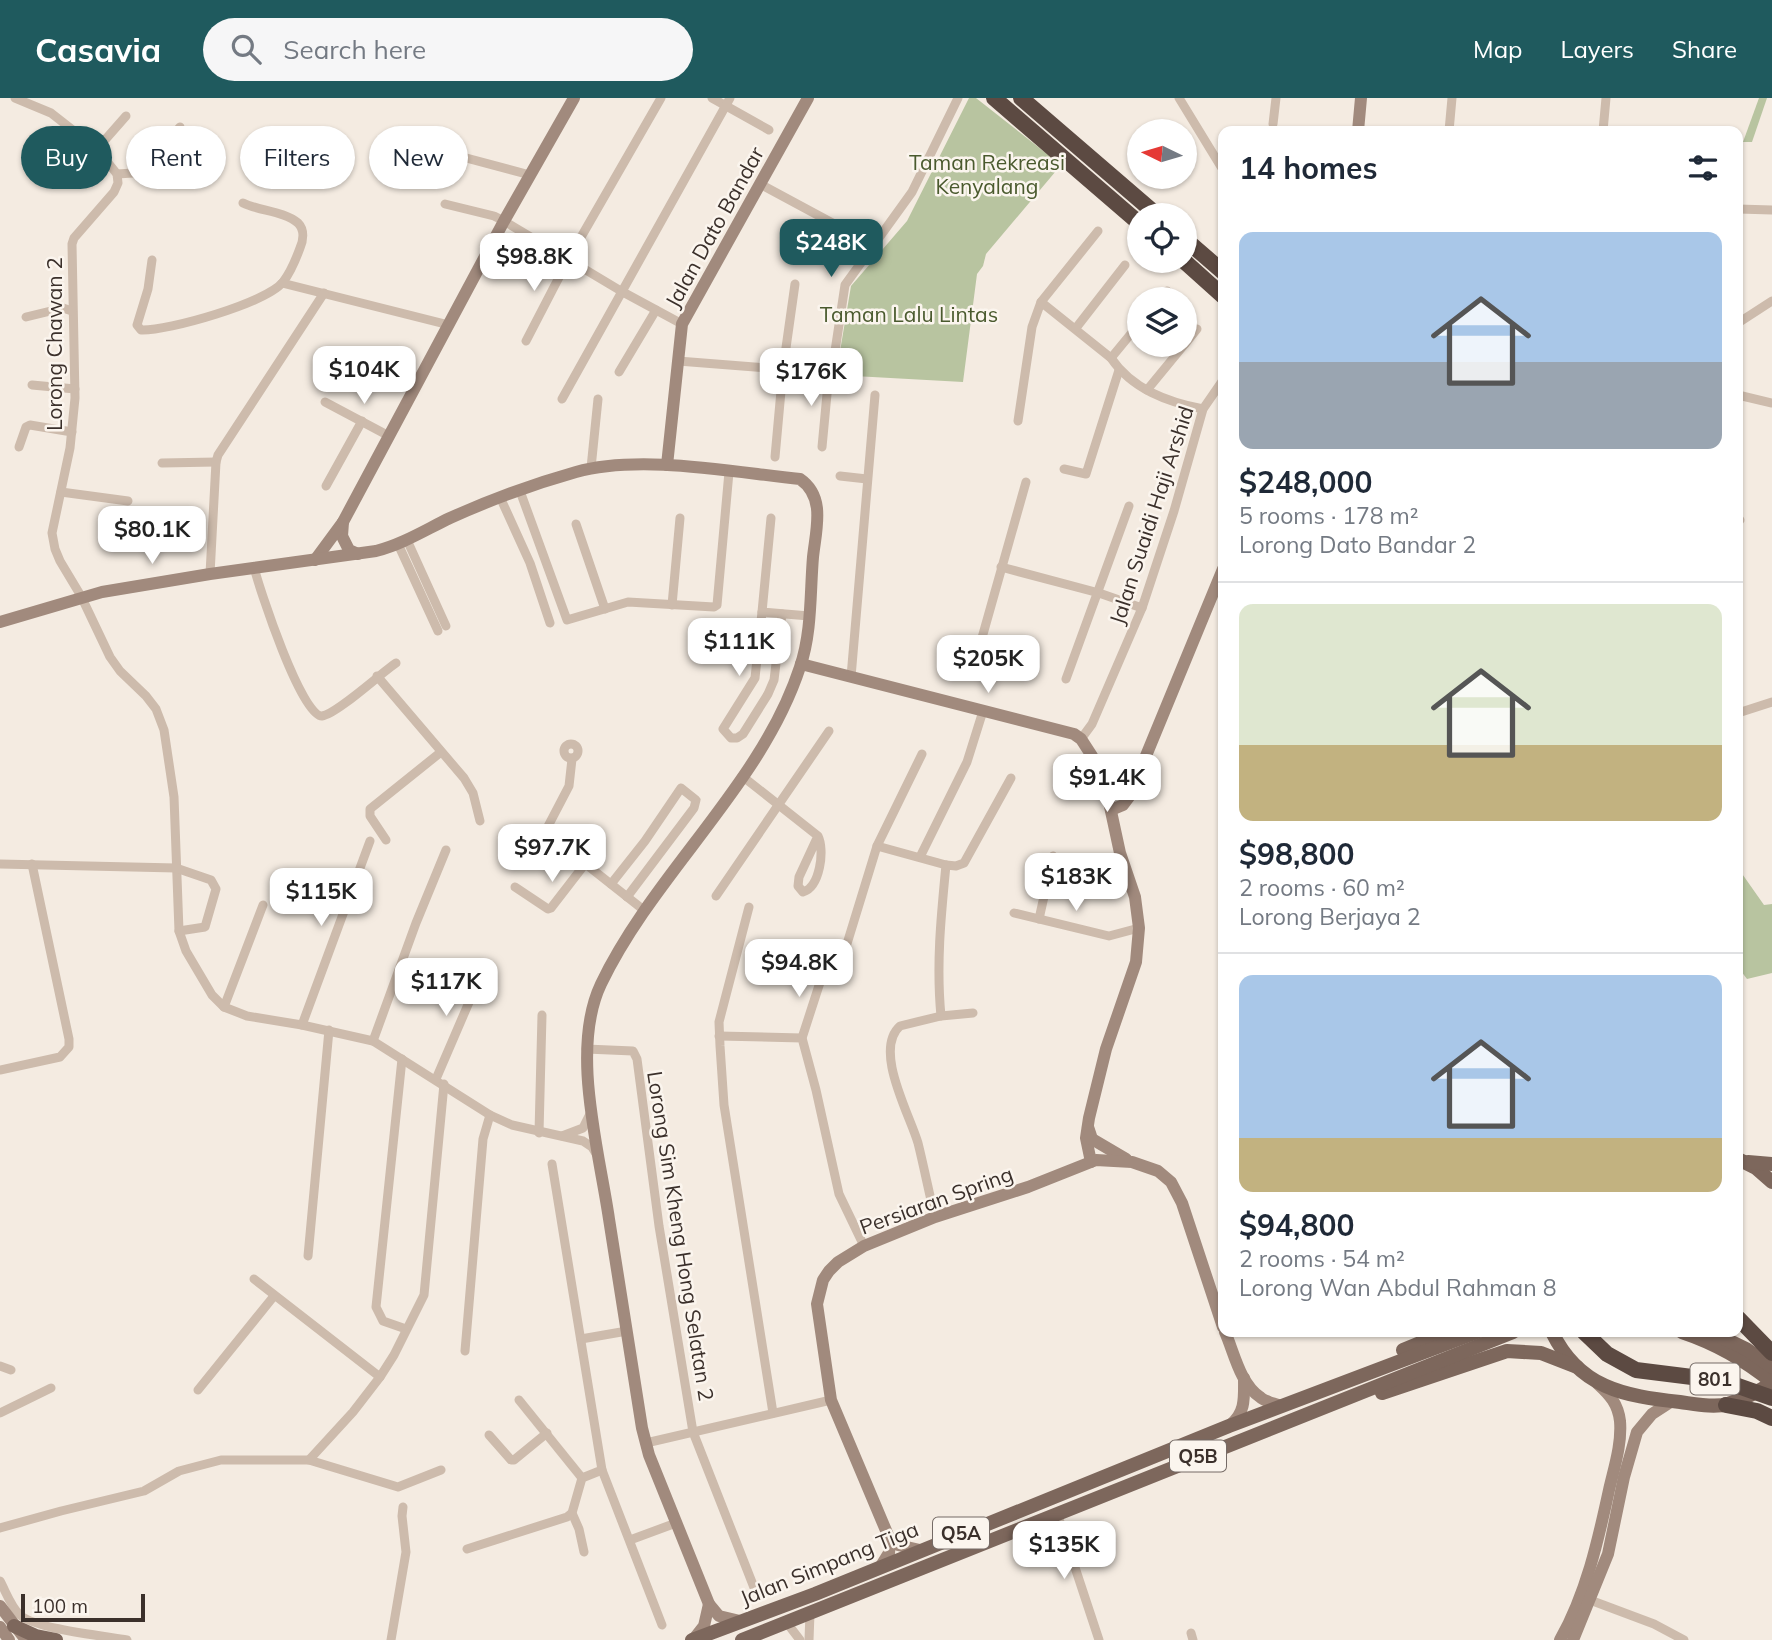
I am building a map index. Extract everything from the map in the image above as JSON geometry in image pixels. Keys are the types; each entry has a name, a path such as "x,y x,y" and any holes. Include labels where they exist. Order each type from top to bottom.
{"highway":[{"path":"994,98 1127,213"},
{"path":"1021,98 1143,203"},
{"path":"1197,249 1218,268"},
{"path":"1197,273 1218,292"},
{"name":"801","path":"1743,1323 1772,1353"},
{"name":"801","path":"1589,1337 1619,1362 1636,1370 1724,1381 1772,1398"},
{"path":"1726,1405 1757,1411 1772,1418"}],"main road":[{"path":"1743,1161 1772,1164"},
{"path":"1743,1162 1756,1168 1772,1182"},
{"name":"Q5A","path":"1310,1403 1331,1381 1435,1337"},
{"path":"1336,1393 1465,1337"},
{"path":"1336,1393 1498,1337"},
{"path":"1554,1337 1560,1349 1596,1382 1640,1398 1726,1405 1757,1393 1772,1382 1737,1357 1697,1337"},
{"path":"1721,1337 1746,1349 1772,1367"},
{"name":"Q5B","path":"1310,1403 1369,1397 1507,1351 1541,1353 1577,1367"},
{"name":"Jalan Simpang Tiga","path":"742,1640 1057,1513 1336,1393"},
{"name":"Jalan Simpang Tiga","path":"692,1640 815,1594 1281,1406 1310,1403"},
{"path":"6,1633 56,1640"}],"street":[{"path":"315,560 343,522 504,221 574,98"},
{"path":"526,341 569,258 661,98"},
{"path":"712,98 728,102 769,130"},
{"name":"Jalan Dato Bandar","path":"667,466 682,324 808,98"},
{"path":"822,447 829,373 834,367 845,285 912,192 958,98"},
{"path":"1179,98 1218,162"},
{"path":"1273,124 1276,98"},
{"path":"1358,126 1361,98"},
{"path":"1449,126 1452,98"},
{"path":"1603,126 1606,98"},
{"path":"21,99 51,113 68,126"},
{"path":"562,399 728,102"},
{"path":"112,132 126,116"},
{"path":"468,158 530,175"},
{"path":"112,171 117,178 126,175"},
{"name":"Lorong Chawan 2","path":"117,178 107,202 74,238 71,256 75,389 72,432 52,533 60,561 82,596 110,657 156,709 164,730 174,797 179,931"},
{"path":"760,184 838,226"},
{"path":"152,260 148,289 137,325 141,330 152,330 240,306 264,296 282,283 300,249 303,231 299,224 285,216 243,202"},
{"path":"445,204 504,221 682,324"},
{"path":"1743,209 1772,210"},
{"path":"1018,421 1032,327 1041,302 1098,231"},
{"path":"1076,328 1125,265"},
{"path":"282,283 449,325"},
{"path":"775,457 783,369 795,284"},
{"path":"210,573 216,462 324,293"},
{"path":"1743,321 1772,301"},
{"path":"1041,302 1111,358 1119,370 1147,390 1172,403 1203,409"},
{"path":"26,317 63,308 72,311"},
{"path":"619,372 656,310"},
{"path":"1111,358 1127,339"},
{"path":"1147,390 1174,357"},
{"path":"678,361 829,373"},
{"path":"1064,470 1086,474 1119,370"},
{"path":"32,385 75,389"},
{"name":"Jalan Suaidi Haji Arshid","path":"1081,739 1092,724 1142,608 1174,511 1203,409 1218,387"},
{"path":"851,677 875,395"},
{"path":"1743,396 1772,403"},
{"path":"591,468 598,399"},
{"path":"325,402 390,436"},
{"path":"326,486 362,421"},
{"path":"19,446 26,427 30,425 72,432"},
{"path":"162,463 216,462"},
{"path":"0,622 82,596 210,573 358,554 403,542 500,497 591,468 646,464 800,479 814,492 817,512 809,616 802,664 788,700 772,731 618,952 599,989 590,1016 586,1049 592,1108 646,1443 709,1604 719,1616 740,1621"},
{"path":"520,491 567,620 628,602 710,608 717,605 729,472"},
{"path":"840,476 867,479"},
{"path":"976,659 1026,482"},
{"path":"61,492 128,501"},
{"path":"500,497 530,563 550,624"},
{"path":"1066,679 1129,506"},
{"path":"672,605 680,518"},
{"path":"771,519 755,678 723,729 731,738 743,734 771,688 782,614"},
{"path":"343,522 342,536 349,550 358,554"},
{"path":"576,524 605,609"},
{"path":"403,542 442,629"},
{"path":"1001,567 1099,593 1142,608"},
{"path":"254,568 269,616 296,683 313,712 323,716 339,707 396,663"},
{"path":"1118,839 1129,797 1218,581"},
{"path":"762,611 809,616"},
{"path":"802,664 1074,734 1081,739 1097,768 1135,897 1139,928 1136,962 1106,1049 1087,1132 1076,1159 1051,1177"},
{"path":"377,676 470,787 480,821"},
{"path":"1743,711 1772,702"},
{"path":"920,857 967,762 983,711"},
{"path":"716,896 829,732"},
{"path":"386,840 370,816 370,809 441,751"},
{"path":"842,960 877,846 922,754"},
{"path":"572,759 569,786 545,832 645,911"},
{"path":"741,776 818,836 821,842 815,883 810,890 803,892 798,886 799,877 818,836"},
{"path":"877,846 946,865 964,863 1011,778"},
{"path":"611,884 645,841 681,788 696,800 694,808 627,897"},
{"path":"1110,806 1129,797"},
{"path":"302,1025 370,841"},
{"path":"373,1041 446,850"},
{"path":"1039,919 1053,856"},
{"path":"0,864 176,868 211,880 216,889 205,927 179,931 198,973 212,995 225,1007 247,1016 329,1030 373,1041 490,1115 539,1133 583,1142 592,1147 600,1159"},
{"path":"0,1070 60,1057 69,1047 32,864"},
{"path":"515,887 548,909 585,864"},
{"path":"941,1016 939,940 946,865"},
{"path":"225,1007 263,905"},
{"path":"749,907 719,1022 719,1036 724,1105 773,1413"},
{"path":"1014,913 1109,936 1139,928"},
{"path":"309,1460 354,1412 380,1377 424,1295 440,1081 482,968"},
{"path":"824,970 802,1038 839,1194 864,1246"},
{"path":"935,1217 918,1142 899,1094 889,1048 891,1038 900,1026 941,1016 973,1013"},
{"path":"539,1133 542,1015"},
{"path":"308,1256 329,1030"},
{"path":"719,1036 802,1038"},
{"name":"Lorong Sim Kheng Hong Selatan 2","path":"586,1049 632,1051 637,1059 659,1226 693,1432"},
{"path":"402,1059 376,1307 383,1321 406,1329"},
{"path":"557,1137 583,1128 592,1108"},
{"path":"465,1351 483,1139 490,1115"},
{"path":"1087,1132 1091,1162"},
{"path":"1087,1132 1092,1139 1132,1162 1166,1176 1182,1203 1218,1312"},
{"name":"Persiaran Spring","path":"890,1540 831,1400 818,1321 817,1304 823,1280 838,1262 864,1246 935,1217 1091,1162 1132,1162"},
{"path":"552,1164 602,1470 662,1625"},
{"path":"254,1279 380,1377"},
{"path":"198,1391 274,1296"},
{"path":"581,1339 627,1331"},
{"path":"1227,1337 1244,1378 1261,1398 1281,1406"},
{"path":"0,1366 11,1370"},
{"path":"1230,1426 1241,1412 1245,1400 1244,1378"},
{"path":"1560,1640 1583,1588 1597,1542 1619,1439 1620,1421 1616,1406 1596,1382"},
{"path":"0,1413 51,1388"},
{"path":"519,1400 582,1478"},
{"path":"646,1443 831,1400"},
{"path":"1573,1640 1608,1554 1624,1477 1637,1432 1652,1413 1672,1401"},
{"path":"693,1432 755,1590"},
{"path":"489,1435 511,1460 514,1460 547,1433"},
{"path":"0,1528 144,1491 179,1471 221,1460 309,1460 398,1487 441,1470"},
{"path":"582,1478 602,1470"},
{"path":"582,1478 572,1513 584,1552"},
{"path":"391,1640 406,1552 403,1507"},
{"path":"467,1549 557,1521 572,1513"},
{"path":"1057,1513 1099,1640"},
{"path":"630,1541 676,1523"},
{"path":"881,1566 889,1553 890,1540 898,1545 920,1550"},
{"path":"0,1581 15,1609 26,1619 127,1640"},
{"path":"1590,1600 1654,1624 1684,1640"},
{"path":"692,1640 704,1626 709,1604"},
{"path":"0,1606 6,1633 26,1640"},
{"path":"809,1640 810,1613"},
{"path":"787,1623 800,1640"}],"green space":[{"path":"969,98 976,98 1061,165 986,254 983,266 977,274 963,382 836,375 851,286 907,221"},
{"path":"1759,98 1767,98 1752,142 1743,142"},
{"path":"1743,875 1764,905 1772,904 1772,973 1747,979 1743,974"}],"park label":[{"name":"Taman Rekreasi Kenyalang","path":"987,174"},
{"name":"Taman Lalu Lintas","path":"909,314"}]}
